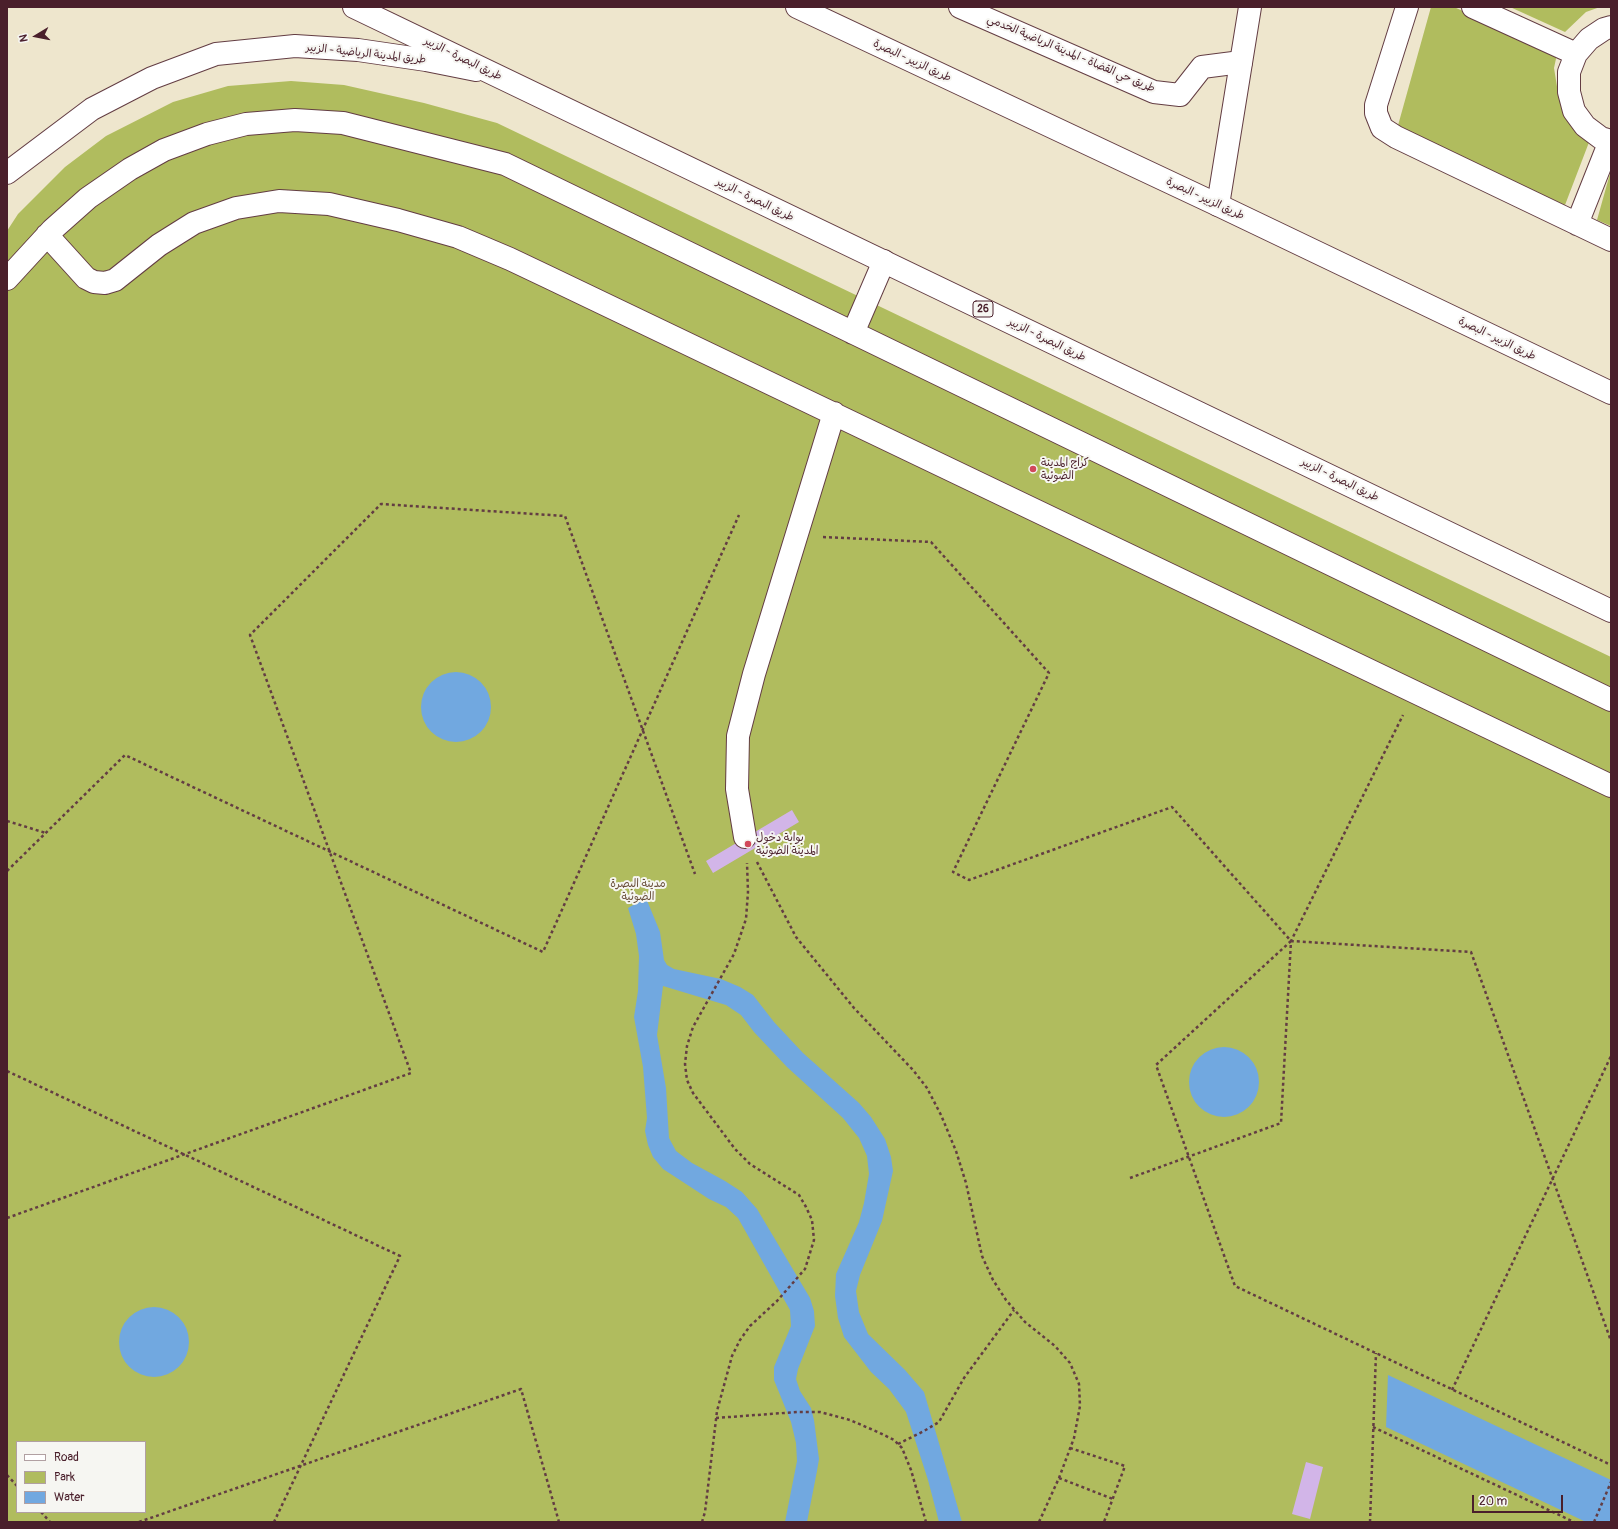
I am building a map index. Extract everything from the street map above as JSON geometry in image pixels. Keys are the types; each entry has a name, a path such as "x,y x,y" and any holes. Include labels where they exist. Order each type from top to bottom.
{"main road":[{"name":"طريق البصرة - الزبير","path":"354,7 1611,611"},
{"name":"طريق الزبير - البصرة","path":"797,7 1218,205 1611,393"},
{"name":"طريق حي القضاة - المدينة الرياضية الخدمي","path":"960,7 1154,92 1180,95 1202,67 1241,62"},
{"path":"1218,205 1250,7"},
{"path":"1407,7 1376,105 1376,113 1382,128 1396,137 1611,240"},
{"path":"1473,7 1576,54"},
{"path":"1577,224 1611,141 1601,138 1585,126 1574,111 1569,92 1569,72 1576,54 1589,39 1604,29 1611,27"},
{"name":"طريق المدينة الرياضية - الزبير","path":"7,173 92,109 152,78 216,54 296,46 358,50 426,60 493,74"},
{"path":"7,279 46,236 88,198 130,169 164,150 192,139 246,124 295,120 343,122 504,164 1611,700"},
{"path":"46,236 86,278 94,282 105,283 115,280 159,245 194,223 236,208 279,201 337,206 398,220 458,237 510,259 1611,786"},
{"path":"853,333 884,262"},
{"path":"745,837 737,789 738,736 754,674 834,414"}],"path":[{"path":"7,1218 411,1073 250,635 381,504 566,516 695,874"},
{"path":"7,871 125,755 543,952 739,515"},
{"path":"797,536 931,542 1049,673 954,872 969,880 1172,807 1292,941 1471,952 1611,1341"},
{"path":"1415,692 1292,941 1156,1065 1235,1286 1611,1465"},
{"path":"7,821 46,833"},
{"path":"755,857 796,937 854,1008 913,1070 927,1088 941,1115 966,1183 982,1256 993,1280 1006,1300 1025,1322 1054,1346 1070,1363 1078,1384 1080,1406 1074,1438 1059,1478 1039,1522"},
{"path":"702,1522 705,1512 716,1418 732,1356 740,1340 750,1326 777,1301 804,1268 814,1240 812,1220 799,1195 750,1164 735,1149 693,1093 687,1080 684,1064 687,1046 693,1027 734,954 746,919 748,892 746,861"},
{"path":"1130,1178 1281,1123 1292,941"},
{"path":"1452,1390 1611,1056"},
{"path":"7,1070 400,1256 274,1522"},
{"path":"898,1444 939,1422 964,1378 1014,1310"},
{"path":"1370,1522 1376,1353"},
{"path":"139,1522 520,1390 559,1522"},
{"path":"716,1418 797,1412 820,1412 850,1420 894,1440 902,1448 911,1470 926,1522"},
{"path":"1374,1426 1574,1522"},
{"path":"1070,1448 1125,1466 1104,1522"},
{"path":"7,1475 16,1485"},
{"path":"1059,1478 1113,1499"},
{"path":"1594,1522 1611,1482"},
{"path":"42,1513 50,1522"}],"green space":[{"path":"1431,7 1454,7 1557,54 1554,68 1559,99 1575,125 1591,137 1565,205 1397,129"},
{"path":"1510,7 1600,7 1586,12 1565,32"},
{"name":"مدينة البصرة الضوئية","path":"291,81 344,85 424,103 497,123 1611,657 1611,1522 7,1522 7,231 18,214 65,167 106,136 173,102 228,86"},
{"path":"1611,170 1611,226 1597,220"}],"water":[{"path":"449,672 463,672 476,678 485,687 491,700 489,720 481,732 463,742 449,742 436,736 427,727 421,714 421,700 427,687 436,678"},
{"path":"646,898 660,932 664,960 667,965 674,969 721,979 740,987 753,995 774,1022 803,1053 859,1103 871,1117 885,1139 891,1157 893,1171 882,1221 860,1275 856,1291 859,1312 868,1334 905,1370 924,1392 962,1522 939,1522 928,1480 906,1412 889,1389 871,1372 844,1337 838,1318 835,1296 836,1274 859,1222 869,1174 867,1156 859,1138 843,1118 787,1067 754,1032 741,1015 726,1005 663,986 657,1035 666,1088 669,1138 676,1151 692,1163 742,1192 757,1209 810,1298 814,1311 815,1326 798,1369 796,1379 800,1391 811,1408 819,1459 807,1522 785,1522 797,1461 796,1443 791,1422 774,1380 774,1367 791,1326 790,1310 738,1218 726,1207 709,1199 663,1169 653,1157 648,1145 645,1131 647,1118 643,1067 634,1017 638,991 639,956 636,934 628,908"},
{"path":"1224,1047 1237,1050 1249,1057 1256,1069 1259,1082 1256,1095 1249,1107 1237,1114 1224,1117 1211,1114 1199,1107 1192,1095 1189,1082 1192,1069 1199,1057 1211,1050"},
{"path":"147,1307 161,1307 174,1313 183,1322 189,1335 187,1355 179,1367 161,1377 147,1377 134,1371 125,1362 119,1349 119,1335 125,1322 134,1313"},
{"path":"1388,1375 1611,1480 1611,1522 1586,1522 1386,1427"}],"building":[{"name":"بوابة دخول المدينة الضوئية","path":"792,810 799,822 713,873 706,861"},
{"path":"1306,1462 1323,1467 1310,1519 1292,1514"}],"place":[{"name":"كراج المدينة الضوئية","path":"1033,469"},
{"name":"بوابة دخول المدينة الضوئية","path":"748,844"}]}
